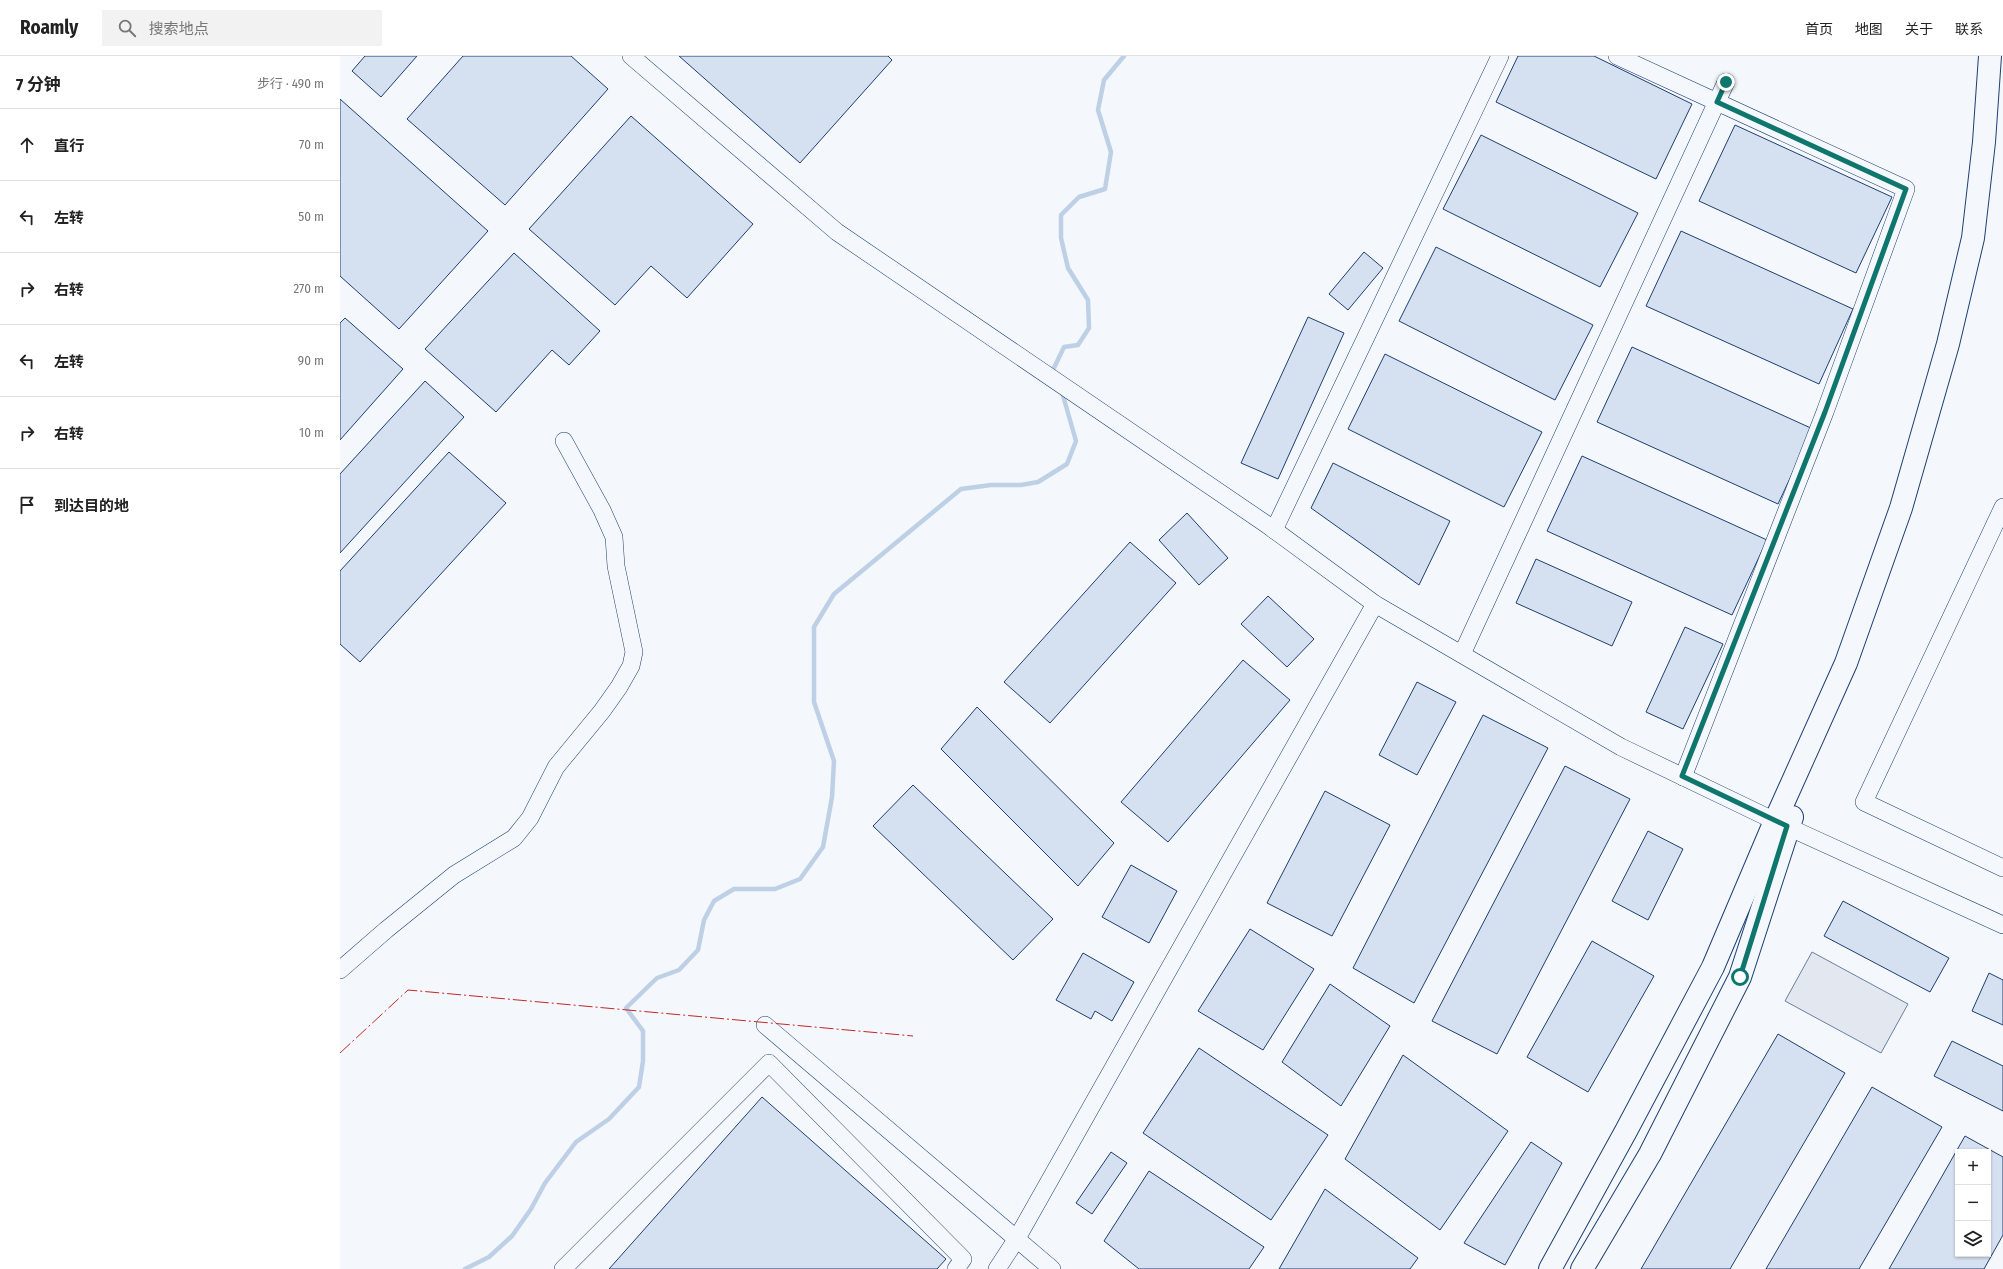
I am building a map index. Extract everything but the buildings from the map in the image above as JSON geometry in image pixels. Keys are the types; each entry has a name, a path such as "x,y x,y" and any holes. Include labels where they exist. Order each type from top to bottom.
{"main road":[{"path":"1583,1269 1650,1154 1740,977 1781,824 1846,663 1901,508 1948,344 1973,238 1984,142 1990,56"},
{"path":"1550,1269 1626,1131 1713,967 1857,666 1912,511 1960,347 1984,240 1996,144 2002,56"}],"street":[{"path":"631,56 837,232 1274,530 1376,604 1621,747 1781,824 2003,925"},
{"path":"1274,530 1500,56"},
{"path":"1617,56 1906,189 1825,412 1682,776"},
{"path":"1462,654 1726,82"},
{"path":"340,970 386,930 454,875 514,838 530,818 556,767 602,711 631,666 634,652 616,566 614,536 602,510 564,441"},
{"path":"2003,507 1864,802 2003,868"},
{"path":"997,1269 1016,1240 1376,604"},
{"path":"765,1025 1016,1240 1052,1269"},
{"path":"563,1269 769,1063 963,1258 956,1269"}],"shaded area":[{"path":"1812,952 1908,1004 1881,1053 1785,1001"}],"waterway":[{"path":"1055,374 1053,370 1064,347 1078,345 1089,328 1088,300 1068,268 1061,238 1061,215 1079,197 1105,189 1111,152 1098,110 1104,80 1124,56"},
{"path":"465,1269 489,1257 512,1236 531,1209 545,1183 576,1142 609,1119 639,1087 643,1061 643,1031 626,1008 657,978 679,970 698,950 704,920 714,901 734,889 775,889 800,879 823,847 832,797 834,761 814,702 814,627 834,594 961,489 991,485 1021,485 1038,482 1067,464 1076,441 1062,392"}],"power":[{"path":"340,1053 408,990 913,1036"}],"route":[{"path":"1726,82 1717,102 1906,189 1825,412 1682,776 1787,826 1740,977"}]}
